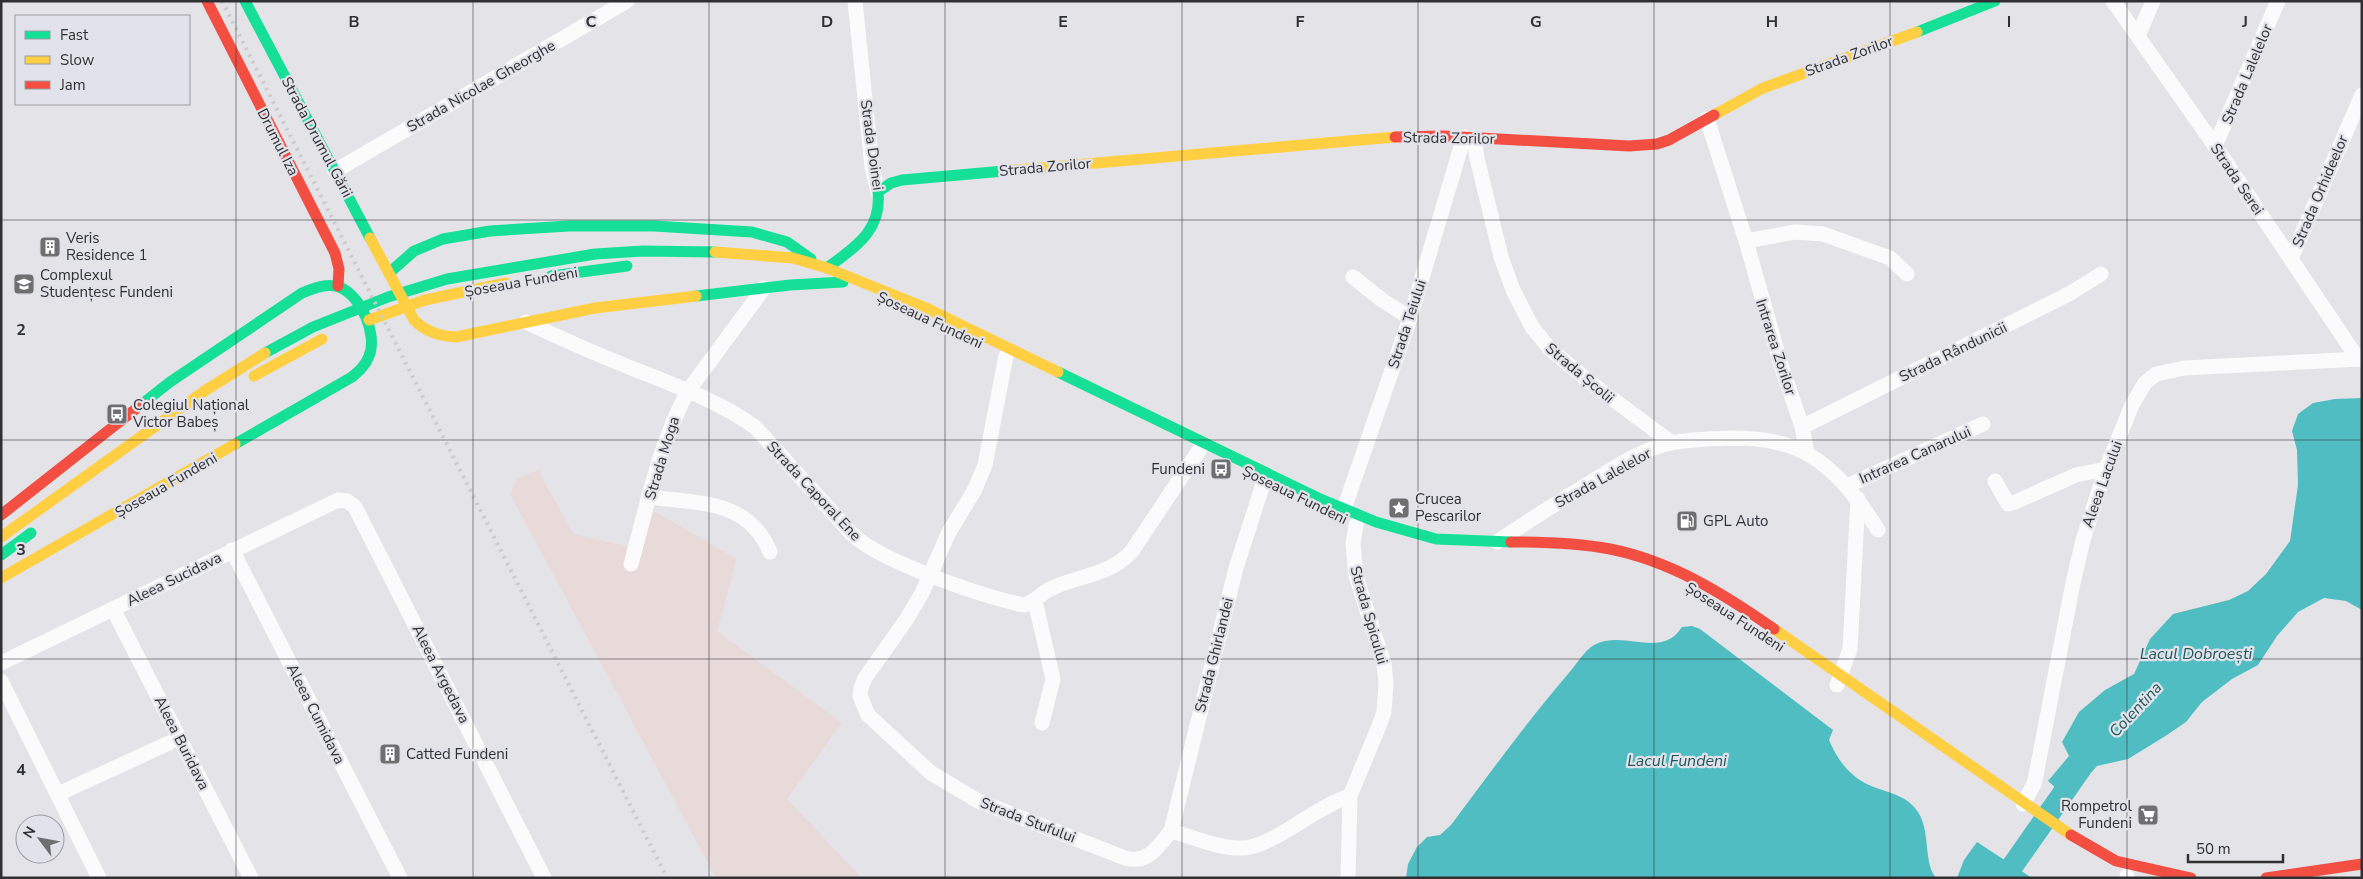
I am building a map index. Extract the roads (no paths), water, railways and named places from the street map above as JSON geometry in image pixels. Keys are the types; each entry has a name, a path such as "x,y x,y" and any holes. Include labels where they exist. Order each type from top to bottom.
{"main road":[{"name":"Drumul Iza","path":"206,1 335,253 339,269 338,286"},
{"name":"Strada Drumul Gării","path":"246,1 390,273"},
{"name":"Strada Zorilor","path":"878,192 891,183 902,180 1380,138 1469,138 1643,146 1669,140 1763,88 1974,11 1995,1"},
{"name":"Strada Doinei","path":"822,266 859,243 873,227 880,212 878,192"},
{"name":"Șoseaua Fundeni","path":"390,273 400,261 419,247 446,238 499,230 578,225 677,227 763,235 796,246 822,266"},
{"name":"Șoseaua Fundeni","path":"1,537 240,367 313,327 388,297 447,279 595,254 678,250 771,255 822,266 926,308 1344,509 1380,524 1419,536 1450,540 1594,547 1628,554 1667,566 1725,595 1951,766"},
{"name":"Șoseaua Fundeni","path":"538,278 636,266"},
{"name":"Șoseaua Fundeni","path":"795,272 843,282 900,306 1356,525 1399,540 1431,547 1586,554 1647,568 1711,598 1840,681 2020,808 2096,852 2131,865 2191,878"},
{"path":"390,273 415,322 430,333 443,337 456,337 595,308 764,288 843,282"},
{"name":"Șoseaua Fundeni","path":"355,325 426,300 518,281"},
{"path":"1,514 110,428 215,350 302,292 325,285 338,286"},
{"name":"Șoseaua Fundeni","path":"1,578 306,405 361,370 372,350 371,330 353,295 348,290 338,286"},
{"path":"245,381 282,359 332,335"},
{"path":"1,555 41,526"},
{"path":"2266,878 2362,864"},
{"path":"2107,870 2129,877"},
{"path":"2349,878 2362,876"}],"street":[{"name":"Strada Nicolae Gheorghe","path":"335,171 627,1"},
{"name":"Strada Doinei","path":"855,1 872,167 878,192"},
{"name":"Strada Serei","path":"2113,1 2216,146 2360,359"},
{"path":"2138,36 2153,1"},
{"name":"Strada Lalelelor","path":"2216,146 2278,1"},
{"name":"Strada Orhideelor","path":"2291,259 2362,95"},
{"name":"Intrarea Zorilor","path":"1707,119 1746,241 1781,366 1802,427 1807,453"},
{"name":"Strada Teiului","path":"1344,509 1410,318 1469,138"},
{"name":"Strada Școlii","path":"1469,138 1476,158 1501,257 1513,290 1532,327 1550,349 1591,383 1672,443"},
{"path":"1746,241 1795,232 1823,234 1890,258 1907,274"},
{"name":"Strada Rândunicii","path":"1802,427 2069,294 2101,274"},
{"path":"1353,277 1382,300 1410,318"},
{"name":"Strada Moga","path":"631,564 668,434 688,390 764,288"},
{"name":"Strada Caporal Ene","path":"526,322 590,352 688,390 741,417 755,427 860,542 930,575 1024,605 1035,601"},
{"name":"Strada Stufului","path":"1006,356 985,465 974,491 949,532 930,575 906,620 865,678 861,688 862,704 874,722 931,773 978,801 1125,858 1135,860 1151,855 1171,831"},
{"name":"Aleea Lacului","path":"2020,808 2034,784 2083,540 2106,469 2138,392 2156,374 2192,367 2360,359"},
{"name":"Intrarea Canarului","path":"1847,486 1983,424"},
{"name":"Strada Lalelelor","path":"1497,542 1547,508 1623,463 1672,443 1704,439 1755,439 1784,444 1807,453 1847,486 1858,499 1878,530"},
{"path":"1042,723 1053,679 1035,601 1050,589 1112,568 1124,561 1200,449"},
{"path":"1995,481 2004,500 2008,504 2013,504 2076,475 2106,469"},
{"name":"Strada Ghirlandei","path":"1171,831 1236,568 1264,481"},
{"path":"650,497 736,512 757,528 770,552"},
{"path":"1840,681 1850,649 1858,499"},
{"name":"Aleea Sucidava","path":"1,663 338,500 347,501"},
{"name":"Aleea Argedava","path":"347,501 355,507 544,878"},
{"name":"Strada Spicului","path":"1348,878 1350,796 1380,726 1384,712 1386,683 1384,664 1356,576 1353,544 1356,525"},
{"name":"Aleea Cumidava","path":"232,550 400,878"},
{"name":"Aleea Buridava","path":"113,608 251,878"},
{"path":"1,681 99,878"},
{"path":"58,794 169,743"},
{"path":"1171,831 1231,847 1250,847 1269,839 1329,804 1350,796"}],"water":[{"name":"Lacul Dobroești","path":"2362,398 2362,610 2346,601 2324,598 2298,612 2277,636 2258,665 2232,679 2202,702 2186,722 2167,735 2128,759 2097,766 2068,799 2048,781 2069,756 2062,742 2079,712 2105,690 2134,674 2150,639 2173,614 2229,600 2248,591 2266,574 2290,541 2298,485 2297,450 2292,431 2298,414 2313,403 2335,399"},
{"name":"Lacul Fundeni","path":"1692,626 1700,629 1833,730 1829,740 1832,747 1844,766 1855,777 1869,785 1908,801 1913,806 1922,820 1930,864 1936,878 1406,878 1408,864 1417,847 1427,837 1440,835 1451,825 1523,729 1583,654 1594,645 1606,641 1618,640 1653,643 1664,641 1673,637 1682,627"},
{"path":"1977,842 2032,878 1957,878 1964,860"}],"waterway":[{"name":"Colentina","path":"2004,878 2081,768"}],"railway":[{"path":"222,1 667,878"}],"place":[{"name":"Veris Residence 1","path":"50,247"},
{"name":"Complexul Studențesc Fundeni","path":"24,284"},
{"name":"Colegiul Național Victor Babeș","path":"117,414"},
{"name":"Fundeni","path":"1221,469"},
{"name":"Crucea Pescarilor","path":"1399,508"},
{"name":"GPL Auto","path":"1687,521"},
{"name":"Catted Fundeni","path":"390,754"},
{"name":"Rompetrol Fundeni","path":"2148,815"}]}
